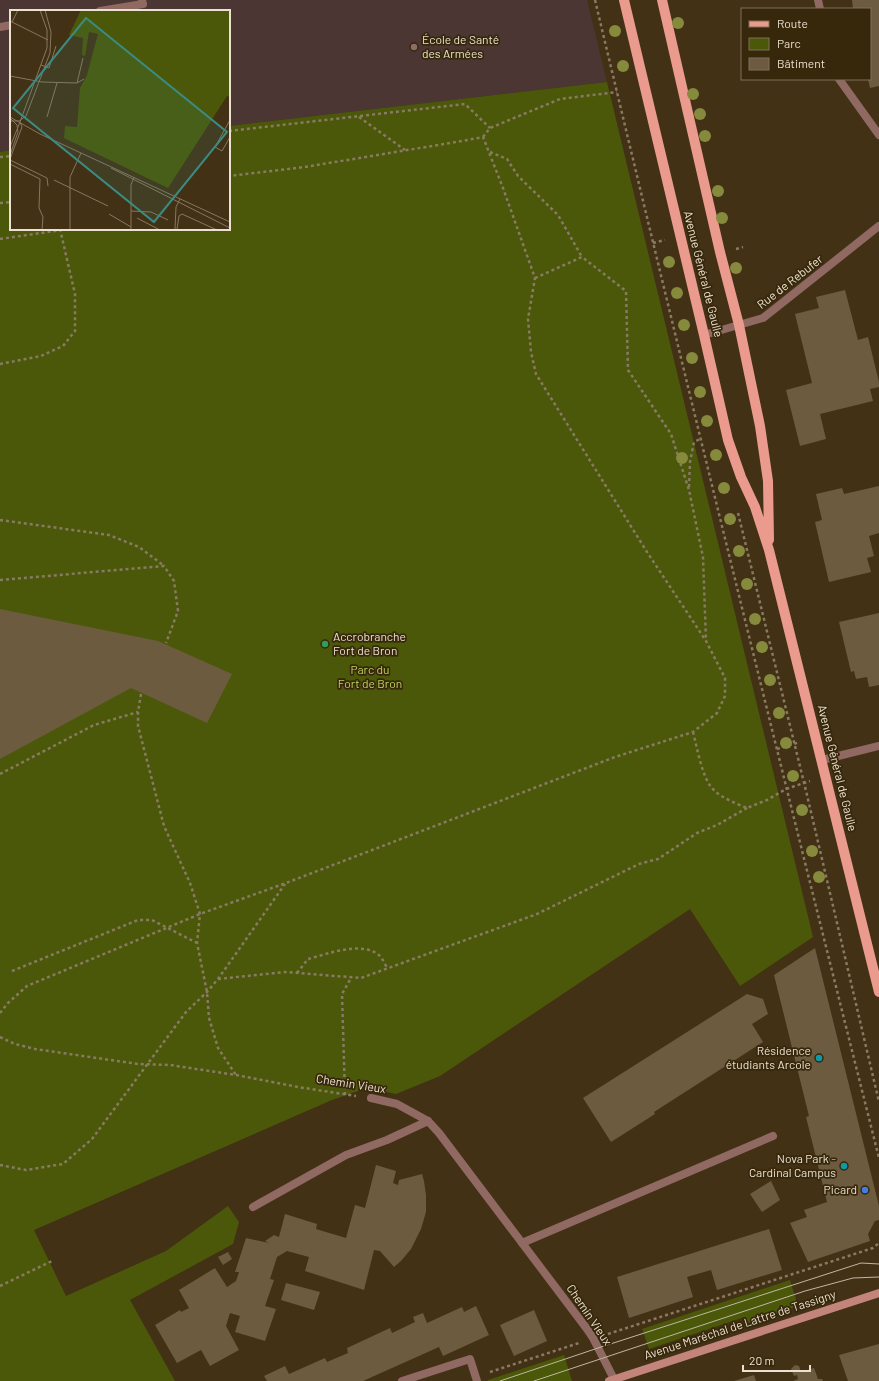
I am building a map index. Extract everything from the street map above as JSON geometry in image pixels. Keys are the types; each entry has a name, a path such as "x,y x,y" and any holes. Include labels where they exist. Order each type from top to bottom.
{"main road":[{"name":"Avenue Général de Gaulle","path":"624,0 728,440 741,477 755,507 770,550 879,992"},
{"name":"Avenue Général de Gaulle","path":"662,0 720,252 739,325 760,426 768,481 770,550"}],"street":[{"path":"106,10 143,4 142,0"},
{"path":"0,27 10,25"},
{"path":"840,80 879,135"},
{"name":"Rue de Rebufer","path":"704,335 758,320 772,312 879,226"},
{"path":"822,760 879,746"},
{"name":"Chemin Vieux","path":"371,1098 397,1104 428,1121 439,1133 594,1338 612,1380"},
{"path":"253,1207 346,1155 387,1140 428,1121"},
{"path":"522,1243 773,1136"},
{"name":"Avenue Maréchal de Lattre de Tassigny","path":"612,1380 879,1293"},
{"path":"402,1381 470,1359 477,1379"}],"path":[{"path":"595,0 700,439 879,1158"},
{"path":"230,176 305,167 483,136 490,128 560,99 617,92"},
{"path":"230,131 465,104 490,128"},
{"path":"358,116 406,150"},
{"path":"0,1013 8,1003 27,986 167,927 615,757 693,732 717,713 725,696 725,678 706,641 647,552 536,374 530,352 528,319 535,278 483,136"},
{"path":"490,152 507,159 518,176 558,215 582,257 626,291 628,370 671,434 689,490 703,557 706,641"},
{"path":"0,157 10,156"},
{"path":"0,203 10,202"},
{"path":"0,239 61,230 75,294 75,331 64,346 41,356 0,364"},
{"path":"535,278 582,257"},
{"path":"689,490 690,462 694,442 700,439"},
{"path":"0,520 109,535 139,547 164,566 174,581 178,611 166,643"},
{"path":"0,580 164,566"},
{"path":"141,694 138,712 138,726 164,826 190,883 200,914 197,943 208,992 209,1018 218,1048 236,1075"},
{"path":"0,774 94,725 138,712"},
{"path":"693,732 706,779 712,789 732,802 747,808"},
{"path":"777,749 816,738"},
{"path":"218,980 284,972 361,978 388,969 537,914 639,864 658,859 697,833 717,825 786,789 804,783 879,1102"},
{"path":"0,1165 26,1170 63,1164 92,1139 186,1012 208,992 218,980 286,883"},
{"path":"12,971 138,920 152,920 197,943"},
{"path":"297,973 308,959 349,949 366,949 379,955 388,969"},
{"path":"345,1095 342,994 351,978"},
{"name":"Chemin Vieux","path":"0,1037 15,1044 35,1049 147,1066 170,1065 236,1075 345,1095 371,1098"},
{"path":"477,1379 594,1338 873,1248 879,1243"},
{"path":"0,1286 54,1260"}],"shaded area":[{"name":"École de Santé des Armées","path":"0,0 587,0 607,82 230,126 230,10 10,10 10,150 0,152"}],"green space":[{"name":"Parc du Fort de Bron","path":"607,82 813,937 740,986 690,909 440,1076 396,1094 367,1088 332,1100 34,1230 66,1296 166,1251 228,1206 239,1222 233,1244 130,1300 175,1381 0,1381 0,152 10,150 10,230 230,230 230,126"},
{"path":"790,1280 798,1306 748,1323 745,1317 649,1349 642,1329"},
{"path":"564,1355 572,1381 488,1381 488,1380"}],"building":[{"path":"852,0 879,0 879,86 870,88 868,80 871,80 871,8 853,8"},
{"path":"845,290 858,340 868,337 879,387 870,389 873,401 820,414 826,439 800,446 786,390 812,383 795,314 819,308 816,297"},
{"path":"879,486 879,533 869,536 874,556 867,558 871,572 829,582 815,522 822,520 816,494 842,488 844,494"},
{"path":"0,609 158,641 232,674 207,723 131,688 0,759"},
{"path":"879,613 879,685 869,687 867,677 856,679 854,671 851,672 839,622"},
{"path":"815,948 879,1206 879,1220 875,1221 868,1234 870,1241 808,1262 790,1223 807,1217 804,1210 827,1202 806,1117 809,1116 774,975"},
{"path":"747,994 763,999 768,1014 752,1024 763,1042 654,1112 655,1114 611,1142 583,1098"},
{"path":"376,1165 396,1171 393,1183 398,1185 399,1180 422,1174 424,1181 426,1212 421,1229 411,1249 401,1261 394,1267 380,1251 374,1250 364,1290 305,1271 309,1257 287,1251 277,1257 270,1279 274,1280 265,1306 276,1309 265,1341 235,1332 240,1316 230,1313 226,1326 239,1350 210,1366 201,1350 177,1363 155,1325 180,1310 181,1312 189,1308 179,1290 215,1268 227,1287 236,1281 239,1272 235,1272 246,1238 269,1243 265,1241 274,1235 279,1237 285,1214 317,1224 316,1229 346,1238 355,1205 365,1208"},
{"path":"771,1181 780,1200 762,1212 750,1194"},
{"path":"769,1229 782,1270 717,1290 711,1270 687,1277 693,1297 629,1318 617,1277"},
{"path":"228,1252 232,1259 223,1265 218,1257"},
{"path":"286,1283 320,1292 314,1310 281,1300"},
{"path":"476,1306 489,1335 443,1356 439,1347 363,1381 267,1381 264,1376 285,1366 289,1374 325,1358 327,1362 348,1353 347,1348 390,1328 392,1333 415,1322 413,1317 423,1313 427,1323 462,1307 464,1312"},
{"path":"534,1310 547,1341 514,1356 500,1325"},
{"path":"879,1344 879,1381 848,1381 839,1355"},
{"path":"795,1365 799,1366 801,1372 814,1368 818,1379 822,1379 823,1381 793,1381 798,1379 797,1375 794,1376 791,1369"},
{"path":"754,1375 756,1381 734,1381"}],"tram line":[{"path":"500,1381 861,1263 879,1264"},
{"path":"534,1381 805,1291 853,1278 879,1277"}],"place":[{"name":"École de Santé des Armées","path":"414,47"},
{"name":"Accrobranche Fort de Bron","path":"325,644"},
{"name":"Résidence étudiants Arcole","path":"819,1058"},
{"name":"Nova Park - Cardinal Campus","path":"844,1166"},
{"name":"Picard","path":"865,1190"}]}
